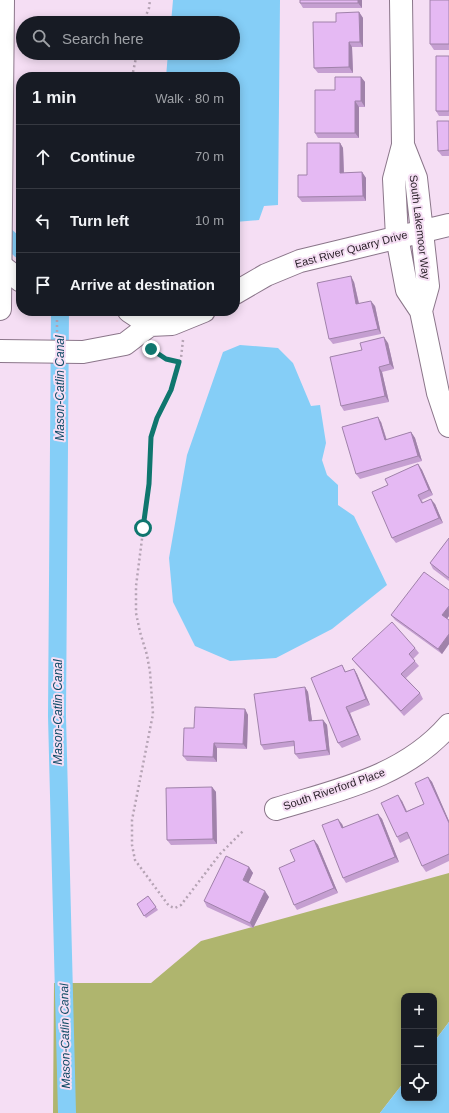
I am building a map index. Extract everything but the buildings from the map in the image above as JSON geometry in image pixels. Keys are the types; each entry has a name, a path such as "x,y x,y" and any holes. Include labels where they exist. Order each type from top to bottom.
{"main road":[{"path":"0,309 3,0"},
{"name":"South Lakemoor Way","path":"401,0 403,145 394,179 397,237 407,290 421,310 438,393 449,426"},
{"name":"South Lakemoor Way","path":"403,145 416,178 422,231 428,286 421,310"},
{"name":"East River Quarry Drive","path":"240,291 266,275 300,261 449,225"},
{"path":"0,266 16,277"},
{"path":"136,316 150,325"},
{"path":"0,351 83,352 125,344 150,325 172,324 195,316"},
{"name":"South Riverford Place","path":"276,809 366,781 398,767 415,756 440,735 449,725"}],"path":[{"path":"146,16 150,0"},
{"path":"133,72 136,60"},
{"path":"56,338 57,317"},
{"path":"184,339 181,358 171,390 157,418 151,437 149,484 138,564 136,613 150,672 153,714 132,820 132,845 135,860 169,906 175,908 181,905 220,854 243,830"},
{"path":"151,349 166,359 179,362"}],"green space":[{"path":"449,873 449,1022 437,1038 437,993 401,993 401,1086 380,1113 53,1113 54,983 151,983 201,941"}],"water":[{"path":"173,0 280,0 278,205 264,206 259,220 240,222 240,72 166,72 167,60 240,60 240,16 172,16"},
{"path":"240,345 278,348 293,363 311,406 320,405 326,443 322,460 327,475 338,485 338,505 354,516 387,585 332,629 276,658 230,661 195,646 173,602 169,558 187,455 223,352"},
{"path":"449,1022 449,1113 380,1113 401,1086 401,1101 437,1101 437,1038"}],"waterway":[{"name":"Mason-Catlin Canal","path":"0,231 16,245"},
{"name":"Mason-Catlin Canal","path":"60,316 57,716 67,1113"}],"route":[{"path":"143,528 149,484 151,437 157,418 171,390 179,362 166,359 151,349"}]}
